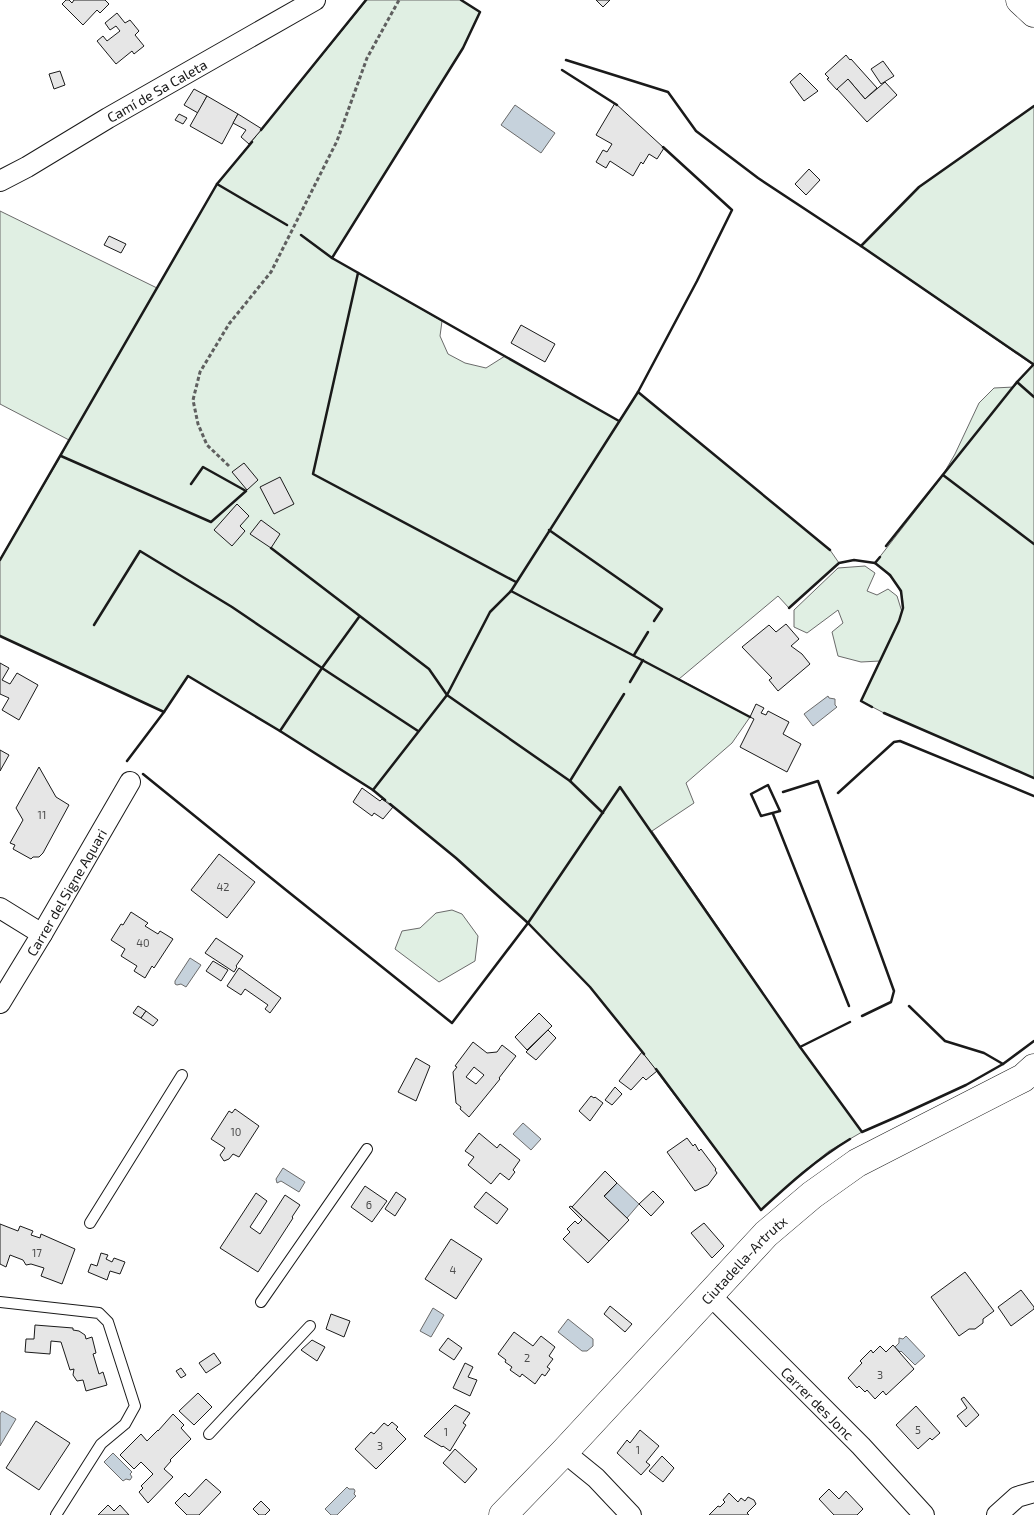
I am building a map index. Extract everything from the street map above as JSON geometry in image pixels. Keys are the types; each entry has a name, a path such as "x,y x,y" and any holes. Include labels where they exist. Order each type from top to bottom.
{"main road":[{"path":"1020,0 1034,13"},
{"name":"Ciutadella-Artrutx","path":"503,1515 766,1234 812,1196 857,1163 1023,1078 1034,1068"}],"street":[{"name":"Camí de Sa Caleta","path":"0,181 27,168 108,118 314,0"},
{"name":"Carrer del Signe Aquari","path":"0,1003 130,782"},
{"path":"0,908 42,934"},
{"name":"Carrer des Jonc","path":"709,1294 860,1446 924,1515"},
{"path":"564,1452 596,1478 631,1515"},
{"path":"997,1515 1017,1497 1034,1492"}],"lane":[{"path":"90,1224 182,1075"},
{"path":"261,1302 367,1149"},
{"path":"0,1302 99,1313 108,1322 134,1406 125,1424 101,1444 56,1515"},
{"path":"209,1434 310,1326"}],"path":[{"path":"228,466 207,445 198,424 194,400 200,372 229,324 271,272 336,141 367,58 399,0"}],"green space":[{"path":"367,0 461,0 480,12 463,48 332,258 442,321 440,336 448,354 465,363 486,368 505,356 619,421 638,392 830,550 839,563 789,608 778,596 679,679 750,717 732,743 686,783 694,803 652,831 800,1047 862,1132 829,1151 761,1210 642,1052 590,987 528,923 456,858 373,790 188,676 164,712 0,636 0,559 69,440 0,404 0,211 157,288 217,184"},
{"path":"1034,106 1034,778 884,713 861,701 880,661 861,662 838,656 832,632 843,623 838,610 807,633 794,627 794,610 838,568 865,566 875,573 867,591 877,595 888,589 897,596 902,612 903,604 900,590 891,578 875,563 941,478 955,454 979,403 994,388 1014,387 1033,365 861,246 919,187"},
{"path":"452,910 462,914 478,936 475,961 439,982 395,949 402,931 420,928 436,913"}],"shaded area":[{"path":"515,105 555,133 541,153 501,125"},
{"path":"828,696 835,699 837,707 813,726 804,714"},
{"path":"190,958 201,965 186,987 181,984 175,984 175,981"},
{"path":"523,1123 541,1139 531,1150 513,1134"},
{"path":"283,1168 305,1182 299,1192 281,1181 277,1183 276,1179"},
{"path":"617,1183 639,1204 627,1218 604,1197"},
{"path":"433,1308 444,1315 431,1337 420,1331"},
{"path":"568,1319 593,1339 593,1346 587,1351 582,1351 558,1332"},
{"path":"906,1336 925,1356 915,1365 895,1347 899,1343 899,1338 903,1339"},
{"path":"2,1411 16,1419 0,1446 0,1414"},
{"path":"113,1453 132,1472 130,1480 126,1479 123,1481 104,1462"},
{"path":"347,1487 354,1489 356,1496 337,1515 331,1515 325,1509"}],"building":[{"path":"66,0 72,3 74,0 105,0 109,4 100,13 97,10 83,25 62,4"},
{"path":"596,0 610,0 603,7"},
{"path":"117,13 125,23 130,20 139,31 135,35 144,46 134,54 132,51 116,64 97,41 103,36 107,41 120,31 116,26 110,30 105,23"},
{"path":"846,55 877,88 865,99 848,79 837,90 827,79 829,78 825,74"},
{"path":"883,61 894,76 881,84 871,69"},
{"path":"60,71 65,85 54,89 49,74"},
{"path":"800,73 818,91 804,101 790,82"},
{"path":"848,79 865,99 885,82 897,95 867,122 837,89"},
{"path":"194,89 207,96 198,113 184,105"},
{"path":"207,96 238,114 222,144 190,126"},
{"path":"615,103 664,148 657,159 649,154 643,164 641,162 633,176 610,161 606,168 596,162 603,150 607,152 612,144 596,135"},
{"path":"179,114 187,118 183,124 175,120"},
{"path":"238,114 262,129 249,144 241,137 246,130 233,123"},
{"path":"809,169 820,180 806,195 795,184"},
{"path":"109,236 126,244 121,253 104,245"},
{"path":"521,325 555,344 545,362 511,343"},
{"path":"244,463 258,480 247,490 232,472"},
{"path":"280,477 294,504 274,514 260,487"},
{"path":"237,504 249,516 240,526 245,531 232,546 214,530"},
{"path":"261,520 280,534 271,548 250,534"},
{"path":"786,624 799,639 791,646 802,654 810,664 778,691 769,680 772,678 742,647 769,625 776,632"},
{"path":"0,663 9,668 2,680 10,684 17,673 38,685 19,720 2,710 9,698 0,694"},
{"path":"756,704 764,708 761,713 766,715 768,711 789,722 783,734 801,744 787,772 740,747 754,719 750,717"},
{"path":"0,750 9,755 0,771"},
{"path":"39,767 56,797 69,805 43,853 39,857 31,859 13,849 15,845 10,843 23,820 16,808"},
{"path":"362,788 380,801 382,799 393,807 383,819 374,813 372,816 353,802"},
{"path":"219,854 255,882 227,918 191,890"},
{"path":"131,912 148,923 145,926 158,934 160,931 173,939 145,978 134,971 137,966 121,956 125,949 111,940"},
{"path":"216,938 243,956 234,972 205,953"},
{"path":"213,961 228,970 221,981 206,971"},
{"path":"239,968 281,998 270,1013 265,1009 268,1005 245,989 241,995 227,986"},
{"path":"138,1006 146,1011 141,1018 133,1013"},
{"path":"146,1011 158,1020 153,1026 141,1018"},
{"path":"539,1013 552,1026 527,1050 515,1037"},
{"path":"548,1030 556,1038 536,1060 526,1052"},
{"path":"473,1042 487,1053 497,1052 502,1045 516,1056 469,1117 456,1103 453,1072 457,1067 455,1066","holes":["474,1067 484,1075 476,1084 466,1077"]},
{"path":"642,1052 657,1071 646,1080 643,1077 631,1090 619,1081"},
{"path":"416,1058 430,1066 416,1101 398,1092"},
{"path":"615,1087 622,1094 612,1105 605,1100"},
{"path":"591,1096 603,1103 590,1121 579,1111"},
{"path":"235,1109 259,1126 239,1157 233,1154 224,1161 220,1155 225,1148 211,1139 229,1111 232,1113"},
{"path":"479,1133 497,1148 500,1144 520,1160 509,1180 500,1173 491,1184 468,1165 474,1157 465,1151"},
{"path":"687,1138 693,1146 695,1144 699,1151 701,1149 717,1173 708,1185 695,1191 667,1152"},
{"path":"605,1171 617,1183 604,1196 629,1220 609,1241 572,1207"},
{"path":"365,1186 387,1201 372,1222 351,1207"},
{"path":"653,1191 664,1202 651,1216 639,1204"},
{"path":"396,1192 406,1199 395,1216 385,1209"},
{"path":"486,1192 508,1209 497,1224 474,1207"},
{"path":"256,1193 267,1201 250,1227 260,1234 285,1195 300,1205 258,1272 220,1248"},
{"path":"571,1206 609,1241 588,1263 563,1239 570,1232 567,1229 575,1221 578,1224 582,1220 569,1207"},
{"path":"704,1223 724,1246 712,1258 691,1233"},
{"path":"0,1224 18,1231 20,1226 33,1231 31,1235 40,1238 41,1234 75,1249 62,1284 41,1276 44,1268 31,1264 26,1265 23,1260 10,1255 6,1267 0,1264"},
{"path":"451,1239 482,1259 456,1299 425,1279"},
{"path":"101,1253 108,1255 106,1259 112,1262 114,1258 125,1262 120,1274 110,1271 107,1280 88,1272 91,1264 97,1266"},
{"path":"965,1272 994,1311 983,1319 983,1323 975,1329 969,1329 959,1336 931,1297"},
{"path":"1021,1290 1034,1309 1011,1326 998,1307"},
{"path":"610,1306 632,1324 625,1332 604,1314"},
{"path":"331,1314 350,1321 344,1337 326,1329"},
{"path":"35,1325 73,1328 73,1330 85,1335 86,1339 92,1337 96,1353 93,1354 99,1374 103,1372 107,1385 86,1391 83,1380 77,1381 73,1375 74,1369 70,1370 61,1342 51,1341 50,1354 25,1352 26,1339 34,1339"},
{"path":"514,1332 533,1346 541,1336 555,1347 549,1356 553,1359 547,1367 550,1369 545,1376 542,1374 535,1384 522,1374 520,1377 510,1370 512,1367 498,1354"},
{"path":"448,1338 462,1348 454,1360 439,1350"},
{"path":"312,1340 325,1347 317,1361 301,1350"},
{"path":"893,1345 914,1369 886,1395 883,1391 875,1399 867,1390 865,1392 859,1386 857,1388 848,1378 862,1363 860,1361 871,1350 873,1353 880,1346 886,1352"},
{"path":"214,1353 221,1363 206,1373 199,1363"},
{"path":"465,1363 473,1367 468,1377 477,1380 470,1396 453,1388"},
{"path":"181,1368 186,1375 181,1378 176,1371"},
{"path":"198,1393 212,1407 194,1425 179,1411"},
{"path":"964,1397 979,1415 966,1427 957,1416 967,1408 961,1399"},
{"path":"455,1405 470,1413 463,1423 466,1425 450,1451 424,1436"},
{"path":"916,1406 940,1433 932,1440 930,1438 918,1449 896,1425"},
{"path":"173,1414 184,1425 181,1428 191,1439 170,1460 164,1469 173,1477 148,1503 139,1492 143,1488 141,1486 153,1474 141,1462 134,1469 120,1455 141,1434 147,1441"},
{"path":"36,1421 70,1443 39,1490 6,1468"},
{"path":"392,1422 406,1439 376,1469 355,1449 371,1432 374,1434 384,1423 388,1426"},
{"path":"640,1430 659,1446 646,1462 650,1465 641,1475 617,1453 627,1440 630,1443"},
{"path":"455,1449 477,1469 465,1483 443,1463"},
{"path":"662,1456 674,1468 663,1482 649,1471"},
{"path":"206,1479 221,1492 199,1515 187,1515 175,1503 185,1493 189,1497"},
{"path":"829,1489 839,1499 846,1491 863,1509 857,1515 834,1515 819,1499"},
{"path":"729,1493 738,1502 741,1498 745,1501 748,1497 754,1500 756,1504 747,1513 749,1515 709,1515 725,1502 723,1500"},
{"path":"261,1501 270,1510 265,1515 259,1515 253,1509"},
{"path":"108,1505 114,1511 120,1505 129,1515 98,1515"}],"wall":[{"path":"261,130 366,0"},
{"path":"301,235 332,258 463,48 480,12 461,0"},
{"path":"566,60 668,92 696,131 758,178 861,246"},
{"path":"562,70 617,105"},
{"path":"1033,364 861,246 919,187 1034,106"},
{"path":"0,560 217,184 252,142"},
{"path":"663,147 732,210 638,392 511,591 750,717"},
{"path":"217,184 287,225"},
{"path":"332,258 619,421"},
{"path":"358,273 313,474 516,582"},
{"path":"886,546 1017,382 1034,364"},
{"path":"1017,382 1034,397"},
{"path":"638,392 830,550"},
{"path":"61,456 211,522 246,491 203,467 191,484"},
{"path":"943,475 1034,544"},
{"path":"549,530 662,609 654,621"},
{"path":"271,548 429,669 447,695 373,790"},
{"path":"94,625 140,551 232,607 322,668 280,731 188,676 164,712"},
{"path":"875,563 880,557"},
{"path":"789,608 839,563 854,560 875,563 890,575 901,591 903,608 899,621 861,701 872,707"},
{"path":"511,591 490,612 447,695 570,781 603,813"},
{"path":"359,617 322,668 418,731"},
{"path":"634,655 648,632"},
{"path":"0,636 164,712 127,761"},
{"path":"630,682 643,660"},
{"path":"570,781 624,694"},
{"path":"884,713 1034,778"},
{"path":"280,731 373,790 385,800"},
{"path":"838,793 894,742 900,741 1034,796"},
{"path":"143,774 452,1023 528,923 590,987 644,1054"},
{"path":"783,792 818,781 894,991 891,1002 862,1016"},
{"path":"768,785 780,811 761,816 751,794 768,785"},
{"path":"390,804 456,858 528,923 620,787 800,1047 862,1132 966,1085 1003,1064 1034,1041"},
{"path":"773,814 849,1006"},
{"path":"909,1006 945,1041 984,1053 1003,1064"},
{"path":"800,1047 850,1022"},
{"path":"656,1069 761,1210 804,1172 850,1139"}]}
